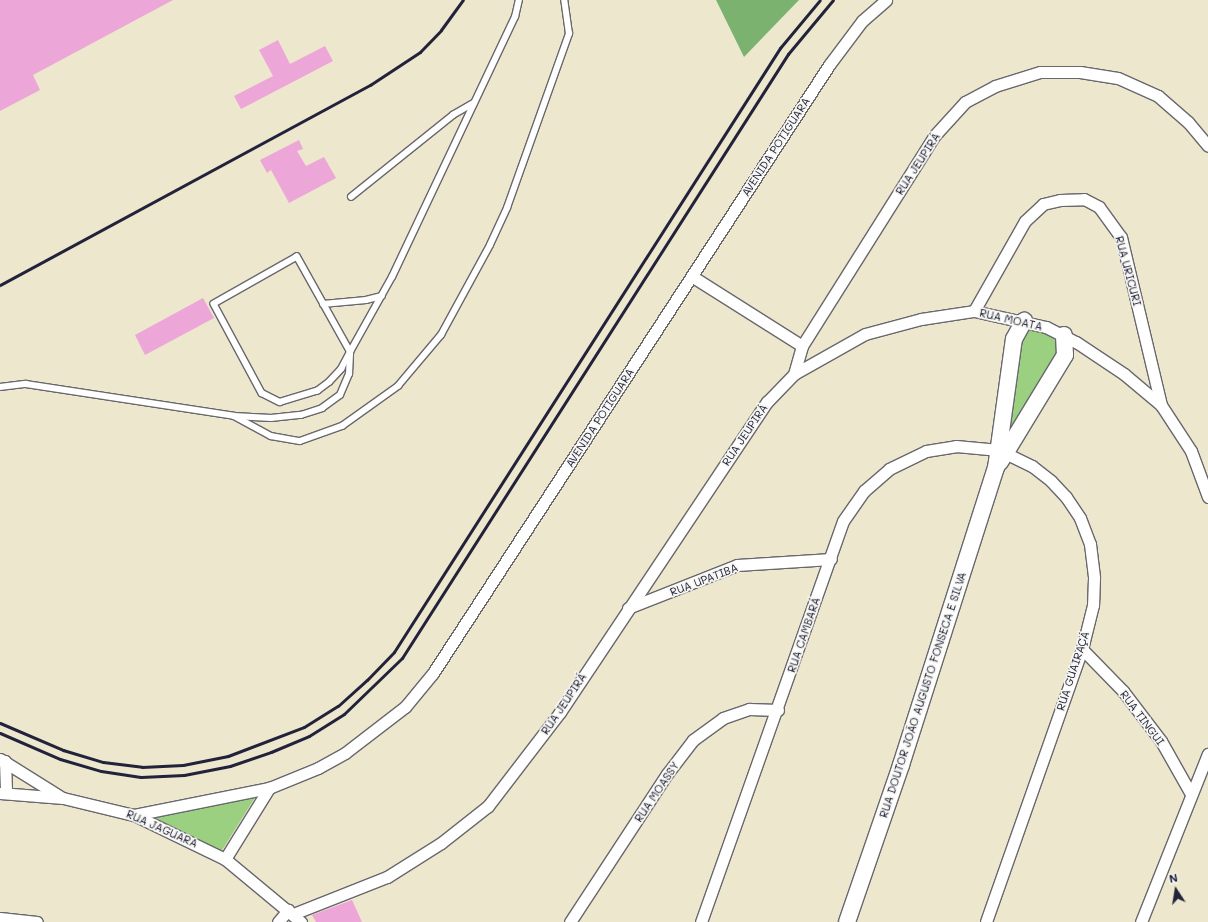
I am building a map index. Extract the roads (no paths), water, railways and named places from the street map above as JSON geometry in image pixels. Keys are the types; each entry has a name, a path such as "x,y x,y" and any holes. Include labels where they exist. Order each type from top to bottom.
{"street":[{"name":"AVENIDA POTIGUARA","path":"134,814 269,788 318,768 345,753 405,708 433,673 693,277 829,65 862,21 886,0"},
{"name":"RUA JEUPIRÁ","path":"278,922 387,877 441,844 488,806 560,712 628,608 767,402 794,374 802,346 935,135 966,102 995,86 1040,72 1080,72 1118,78 1158,96 1188,122 1208,146"},
{"name":"RUA URICURI","path":"974,311 1025,221 1043,204 1060,200 1084,199 1099,207 1121,237 1161,405"},
{"path":"693,277 802,346"},
{"name":"RUA MOATA","path":"794,374 865,334 920,319 974,311 1024,321 1064,335 1124,374 1161,405 1191,451 1208,497"},
{"name":"RUA DOUTOR JOÃO AUGUSTO FONSECA E SILVA","path":"847,922 901,765 1002,451 1014,339 1024,321"},
{"name":"RUA DOUTOR JOÃO AUGUSTO FONSECA E SILVA","path":"1002,451 1065,355 1064,335"},
{"name":"RUA CAMBARÁ","path":"701,922 778,710 844,521 864,491 890,469 926,451 942,447 968,446 1002,451"},
{"name":"RUA GUAIRAÇÁ","path":"986,922 1082,650 1094,592 1090,544 1086,531 1074,507 1051,481 1032,466 1002,451"},
{"name":"RUA UPATIBA","path":"628,608 737,565 831,559"},
{"name":"RUA TINGUI","path":"1082,650 1123,692 1161,741 1191,794"},
{"name":"RUA MOASSY","path":"570,922 667,774 693,740 722,718 749,709 778,710"},
{"path":"1140,922 1208,754"},
{"path":"3,760 3,793"},
{"path":"3,760 63,798"},
{"path":"225,859 269,788"},
{"name":"RUA JAGUARA","path":"3,793 63,798 134,814 225,859 294,916"},
{"path":"0,918 37,922"}],"lane":[{"path":"0,387 26,384 234,416 271,418 302,415 322,408 340,395 349,374 350,352 297,257 214,304 262,393 280,402 317,390 329,382 341,369 350,352 382,296 515,17 519,0"},
{"path":"234,416 271,436 300,440 342,426 398,386 441,335 507,208 569,34 564,0"},
{"path":"351,197 453,116 474,103"},
{"path":"323,304 360,301 382,296"}],"railway":[{"path":"0,285 370,85 420,52 441,30 463,0"},
{"path":"0,723 63,750 103,762 142,767 183,765 228,756 304,727 338,706 367,680 394,652 780,48 820,0"},
{"path":"0,733 60,759 101,771 141,777 184,775 230,766 271,752 309,736 344,714 402,658 788,54 833,0"}]}
